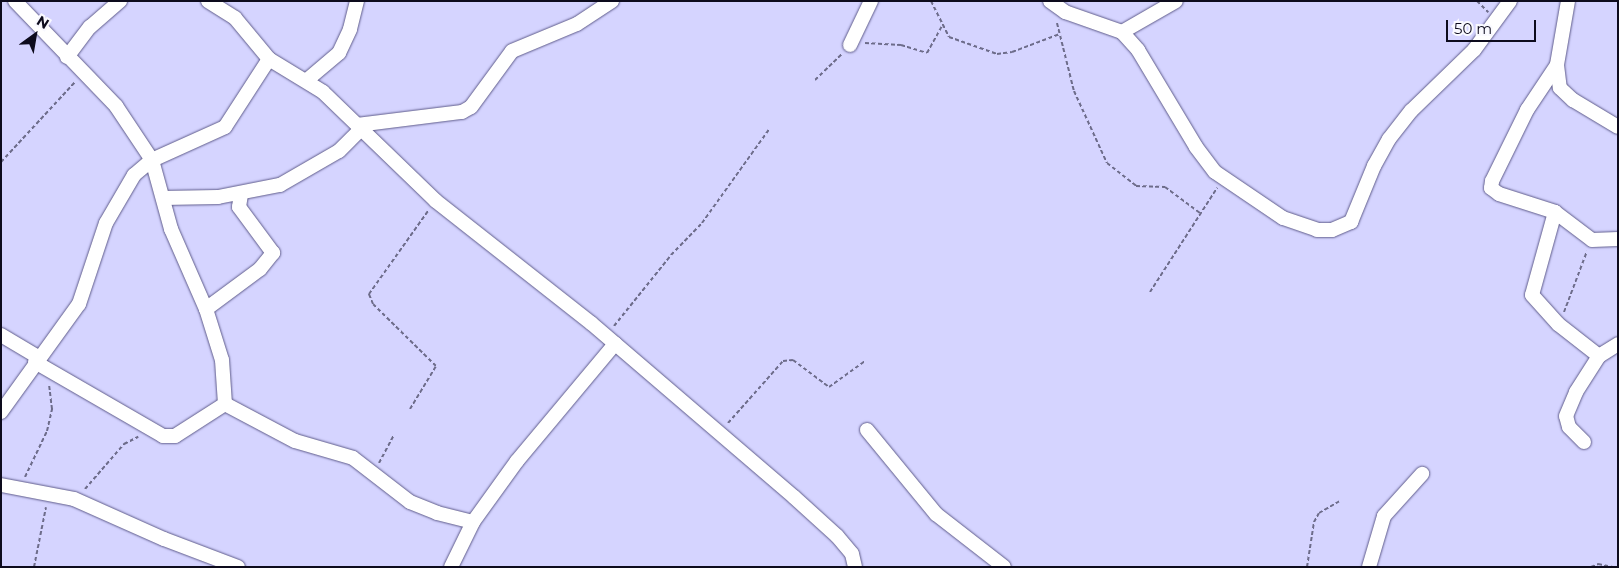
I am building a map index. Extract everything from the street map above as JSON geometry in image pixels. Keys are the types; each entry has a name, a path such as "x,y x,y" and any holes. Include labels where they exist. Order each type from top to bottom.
{"street":[{"path":"16,1 67,57 116,106 152,160 171,229 206,309 222,360 224,404"},
{"path":"67,57 90,27 120,1"},
{"path":"208,1 235,18 269,59 307,80 436,201 611,340 720,432 837,536 852,554 855,567"},
{"path":"307,80 339,53 350,29 357,1"},
{"path":"163,198 241,194 280,185 339,151 359,127 462,112 471,108 512,51 577,24 612,1"},
{"path":"850,45 871,1"},
{"path":"1122,32 1176,1"},
{"path":"1052,4 1122,32 1138,50 1206,162 1244,194 1301,226 1317,230 1348,224 1360,205 1374,166 1389,139 1411,111 1474,50 1510,1"},
{"path":"1568,1 1557,65 1562,92 1618,126"},
{"path":"1,412 40,363 79,304 92,273 100,237 116,202 134,175 152,160 225,127 269,59"},
{"path":"1557,65 1528,110 1491,185 1499,194 1555,212 1592,240 1618,239"},
{"path":"206,309 260,269 273,253 240,206 241,194"},
{"path":"1555,212 1532,290 1538,303 1558,324 1599,356"},
{"path":"1,335 40,363 154,432 175,436 224,404"},
{"path":"451,567 473,522 516,461 611,340"},
{"path":"1584,442 1569,427 1566,416 1576,392 1599,356 1618,344"},
{"path":"224,404 295,441 354,458 410,502 437,513 473,522"},
{"path":"867,430 936,514 1004,567"},
{"path":"1368,567 1384,516 1422,474"},
{"path":"1,484 74,499 217,564 238,567"}],"path":[{"path":"931,1 949,37 997,54 1012,52 1060,34"},
{"path":"1052,4 1074,91 1107,162 1136,186 1165,187 1200,214"},
{"path":"815,80 850,45 878,42 927,53 942,26"},
{"path":"1,162 83,73"},
{"path":"611,340 671,254 702,223 770,128"},
{"path":"1150,292 1224,178"},
{"path":"410,409 436,366 373,304 370,294 436,201"},
{"path":"1558,324 1592,240"},
{"path":"720,432 783,361 794,360 828,387 865,361"},
{"path":"20,489 50,418 52,408 40,363"},
{"path":"74,499 124,444 154,432"},
{"path":"373,474 394,435"},
{"path":"34,567 50,495"},
{"path":"1307,567 1314,522 1319,513 1340,501"},
{"path":"1591,567 1598,564 1613,567"}]}
